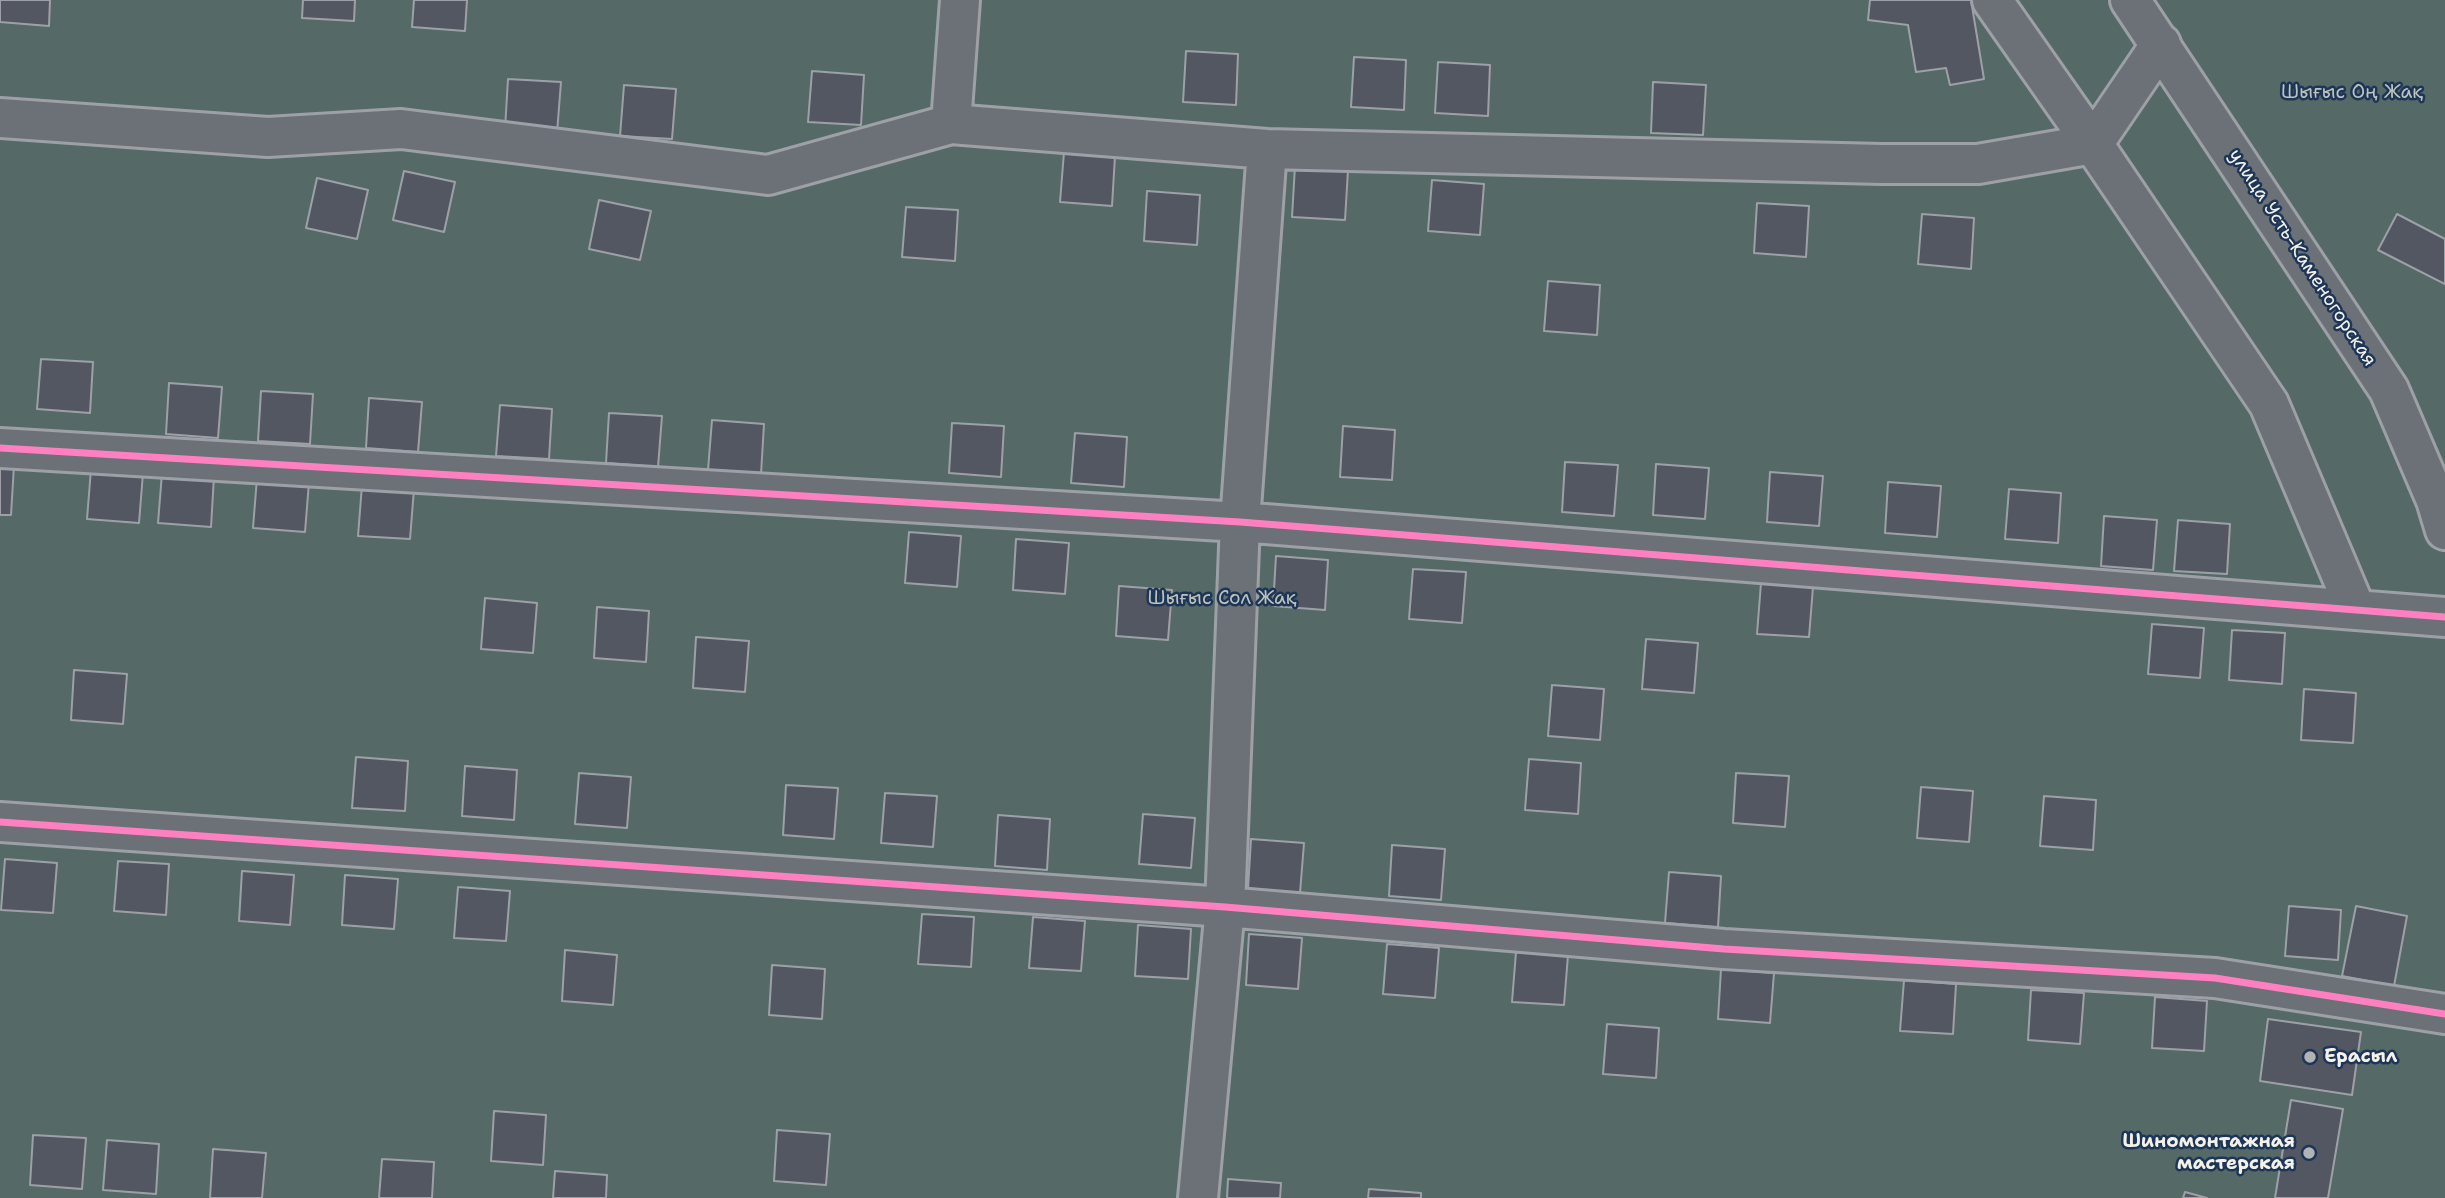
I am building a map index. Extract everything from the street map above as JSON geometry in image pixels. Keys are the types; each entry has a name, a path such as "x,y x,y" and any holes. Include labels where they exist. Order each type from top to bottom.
{"street":[{"path":"951,124 960,0"},
{"path":"1992,0 2269,404 2356,610"},
{"name":"улица Усть-Каменогорская","path":"2130,0 2389,390 2436,500 2445,530"},
{"path":"0,118 268,137 401,129 768,175 951,124 1266,149 1978,164 2093,144 2161,44"},
{"path":"1198,1198 1225,907 1240,522 1266,149"},
{"path":"0,448 1240,522 2445,617"},
{"path":"0,822 1225,907 1724,949 2215,978 2445,1014"}],"green space":[{"name":"Шығыс Сол Жақ","path":"0,0 2445,0 2445,1198 0,1198"}],"building":[{"path":"0,0 50,0 49,26 0,22"},
{"path":"303,0 355,0 354,21 302,18"},
{"path":"414,0 467,0 465,31 412,27"},
{"path":"1870,0 1971,0 1984,79 1950,85 1946,68 1916,72 1908,25 1868,20"},
{"path":"1186,51 1238,54 1236,105 1183,102"},
{"path":"1354,57 1406,60 1404,110 1351,107"},
{"path":"1438,62 1490,65 1488,116 1435,113"},
{"path":"812,71 864,75 861,125 808,122"},
{"path":"508,79 561,82 557,133 505,129"},
{"path":"1653,82 1706,85 1703,135 1651,133"},
{"path":"624,85 676,89 672,139 620,136"},
{"path":"1064,152 1115,156 1112,206 1060,202"},
{"path":"1295,166 1348,170 1345,220 1292,217"},
{"path":"404,171 455,182 444,232 393,220"},
{"path":"317,178 368,190 357,239 306,228"},
{"path":"1432,180 1484,184 1480,235 1428,231"},
{"path":"1147,191 1200,195 1197,245 1144,241"},
{"path":"599,200 651,211 640,260 589,249"},
{"path":"1757,203 1809,206 1806,257 1754,253"},
{"path":"906,207 958,210 955,261 902,257"},
{"path":"1922,214 1974,218 1971,269 1918,264"},
{"path":"2397,214 2445,239 2445,284 2378,250"},
{"path":"1548,281 1600,285 1597,335 1544,331"},
{"path":"41,359 93,362 90,413 37,409"},
{"path":"169,383 222,387 218,438 166,434"},
{"path":"261,391 313,394 310,444 258,441"},
{"path":"369,398 422,402 418,452 366,448"},
{"path":"500,405 552,409 549,459 496,456"},
{"path":"609,413 662,416 658,467 606,463"},
{"path":"712,420 764,424 761,474 708,470"},
{"path":"952,423 1004,426 1001,477 949,473"},
{"path":"1343,426 1395,430 1392,480 1340,477"},
{"path":"1075,433 1127,437 1124,487 1071,483"},
{"path":"1565,462 1618,465 1614,516 1562,512"},
{"path":"0,464 14,465 11,515 0,515"},
{"path":"1656,464 1709,468 1705,519 1653,515"},
{"path":"91,469 143,473 139,523 87,519"},
{"path":"1770,472 1823,476 1819,526 1767,522"},
{"path":"162,473 214,476 211,527 158,523"},
{"path":"257,478 309,482 305,532 253,528"},
{"path":"1888,482 1941,486 1937,537 1885,533"},
{"path":"362,485 414,489 410,539 358,536"},
{"path":"2009,489 2061,493 2058,543 2005,539"},
{"path":"2104,516 2157,520 2153,570 2101,566"},
{"path":"2178,520 2230,524 2227,574 2174,571"},
{"path":"909,532 961,536 957,587 905,583"},
{"path":"1016,539 1069,543 1065,594 1013,590"},
{"path":"1276,556 1328,560 1325,610 1273,606"},
{"path":"1413,569 1466,572 1462,623 1409,619"},
{"path":"1761,583 1813,587 1809,637 1757,634"},
{"path":"1119,586 1172,590 1168,640 1116,636"},
{"path":"485,598 537,603 533,653 481,649"},
{"path":"597,607 649,611 646,662 594,658"},
{"path":"2152,624 2204,628 2200,678 2148,674"},
{"path":"2232,630 2285,633 2282,684 2229,680"},
{"path":"696,637 749,641 745,692 693,688"},
{"path":"1646,639 1698,643 1694,693 1642,689"},
{"path":"74,670 127,674 123,724 71,720"},
{"path":"1552,685 1604,689 1600,740 1548,736"},
{"path":"2304,689 2356,693 2353,743 2301,740"},
{"path":"356,757 408,761 405,811 352,808"},
{"path":"1529,759 1581,763 1578,814 1525,810"},
{"path":"465,766 517,770 514,820 462,816"},
{"path":"579,773 631,777 627,828 575,824"},
{"path":"1736,773 1789,776 1785,827 1733,823"},
{"path":"786,785 838,788 834,839 783,835"},
{"path":"1921,787 1973,791 1969,842 1917,838"},
{"path":"885,793 937,796 933,847 881,843"},
{"path":"2044,796 2096,800 2093,850 2040,846"},
{"path":"1143,814 1195,818 1191,868 1139,864"},
{"path":"998,815 1050,819 1047,870 995,866"},
{"path":"1251,839 1304,843 1300,893 1248,889"},
{"path":"1392,845 1445,849 1441,900 1389,896"},
{"path":"5,859 57,863 53,913 1,910"},
{"path":"118,861 169,864 166,915 114,911"},
{"path":"242,871 294,875 290,925 239,921"},
{"path":"1669,872 1721,876 1718,927 1665,923"},
{"path":"345,875 398,879 394,929 342,925"},
{"path":"458,887 510,891 506,941 454,938"},
{"path":"2289,906 2341,910 2338,960 2285,956"},
{"path":"2356,906 2407,916 2394,986 2342,976"},
{"path":"922,914 974,917 971,967 918,964"},
{"path":"1033,917 1085,921 1081,971 1029,968"},
{"path":"1138,925 1191,929 1188,979 1135,976"},
{"path":"1249,934 1302,938 1298,989 1246,985"},
{"path":"1387,944 1439,948 1435,998 1383,994"},
{"path":"565,950 617,955 613,1005 562,1001"},
{"path":"1516,952 1568,955 1564,1005 1512,1002"},
{"path":"772,965 825,969 822,1019 769,1015"},
{"path":"1721,969 1774,973 1770,1023 1718,1019"},
{"path":"1904,980 1956,984 1953,1034 1900,1031"},
{"path":"2031,990 2084,993 2080,1044 2028,1040"},
{"path":"2155,997 2207,1001 2204,1051 2152,1048"},
{"name":"Ерасыл","path":"2268,1019 2361,1032 2352,1095 2260,1081"},
{"path":"1607,1024 1659,1028 1656,1078 1603,1074"},
{"name":"Шиномонтажная мастерская","path":"2291,1100 2343,1109 2328,1198 2275,1198"},
{"path":"494,1111 546,1115 543,1165 491,1161"},
{"path":"777,1130 830,1134 826,1185 774,1181"},
{"path":"33,1135 86,1138 82,1189 30,1185"},
{"path":"107,1140 159,1144 156,1194 103,1190"},
{"path":"213,1149 266,1153 262,1198 210,1198"},
{"path":"382,1159 434,1162 432,1198 379,1198"},
{"path":"555,1171 607,1175 606,1198 553,1198"},
{"path":"1228,1179 1281,1183 1280,1198 1227,1198"},
{"path":"1369,1189 1421,1193 1421,1198 1368,1198"},
{"path":"2185,1192 2207,1198 2183,1198"}],"cycle path":[{"path":"0,448 1240,522 2445,617"},
{"path":"0,822 1225,907 1724,949 2215,978 2445,1014"}],"place":[{"name":"Ерасыл","path":"2310,1057"},
{"name":"Шиномонтажная мастерская","path":"2309,1153"}],"park label":[{"name":"Шығыс Оң Жақ","path":"2352,93"}]}
